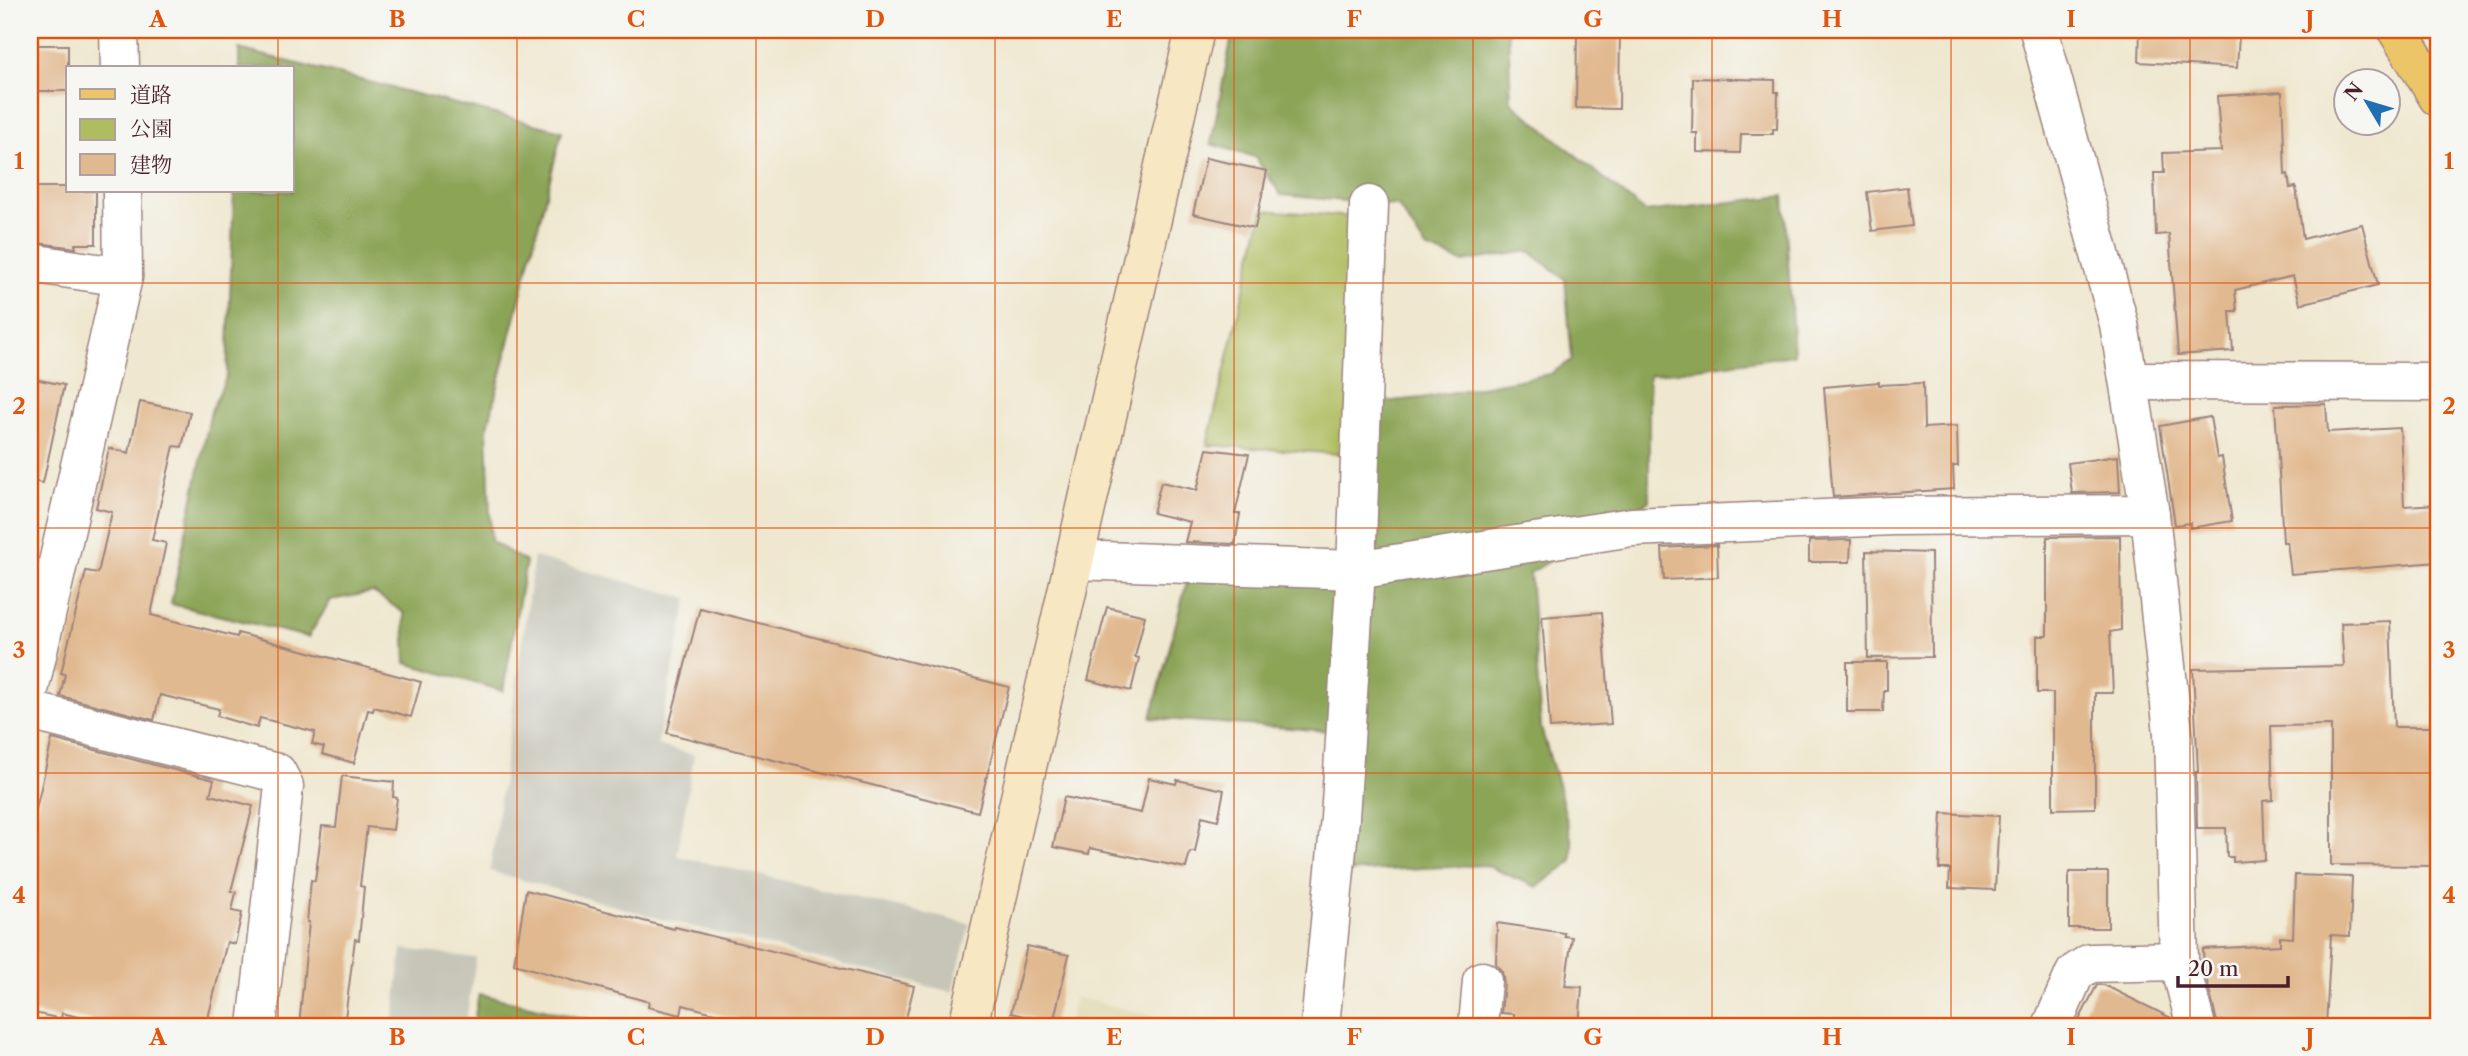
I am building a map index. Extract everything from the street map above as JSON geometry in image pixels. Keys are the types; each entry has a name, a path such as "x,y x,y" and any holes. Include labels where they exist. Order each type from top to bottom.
{"main road":[{"path":"2397,30 2438,97"}],"street":[{"path":"119,30 120,66"},
{"path":"968,1026 1195,30"},
{"path":"2039,30 2119,324 2150,514 2173,733 2179,961 2196,1026"},
{"path":"30,686 123,277 122,192"},
{"path":"1320,1026 1339,818 1356,570 1369,205"},
{"path":"30,263 123,277"},
{"path":"2129,381 2438,382"},
{"path":"1074,560 1356,570 1632,527 1893,516 2150,514"},
{"path":"30,711 277,773 284,786 257,1026"},
{"path":"2052,1026 2075,973 2090,962 2179,961"},
{"path":"1478,1026 1482,981"}],"shaded area":[{"path":"534,557 688,598 657,745 694,755 677,856 970,924 952,992 665,920 490,871"},
{"path":"402,949 476,958 465,1026 393,1026"},
{"path":"1075,997 1195,1026 1068,1026"}],"green space":[{"path":"1233,30 1508,30 1511,102 1645,212 1784,196 1794,355 1649,375 1649,501 1530,573 1541,728 1572,843 1572,861 1537,887 1485,865 1342,872 1355,733 1151,718 1189,574 1370,583 1374,403 1422,398 1550,374 1572,360 1565,279 1529,251 1462,262 1426,248 1398,206 1281,195 1255,157 1211,144"},
{"path":"239,49 562,131 487,430 491,541 526,562 503,691 406,663 404,613 373,592 331,600 308,637 171,604 211,411 227,376 234,192 294,192 294,66 239,66"},
{"path":"1263,210 1366,218 1356,455 1207,445"},
{"path":"479,994 615,1026 473,1026"}],"building":[{"path":"1577,30 1620,30 1619,109 1576,108"},
{"path":"2140,30 2239,35 2237,68 2139,62"},
{"path":"30,45 68,45 66,91 30,91"},
{"path":"1693,78 1775,80 1775,92 1778,92 1777,129 1773,129 1773,134 1741,134 1740,153 1697,152 1697,133 1692,133"},
{"path":"2282,92 2285,175 2288,174 2290,188 2296,187 2303,239 2362,224 2378,285 2300,304 2293,276 2235,290 2237,311 2230,311 2233,351 2178,355 2169,234 2156,235 2154,173 2164,173 2163,153 2221,151 2217,96"},
{"path":"1206,158 1267,171 1255,228 1193,214"},
{"path":"30,187 66,187 66,192 96,192 96,244 75,244 76,248 30,242"},
{"path":"1907,187 1912,226 1872,231 1867,192"},
{"path":"30,378 64,385 43,483 30,481"},
{"path":"1879,382 1879,385 1923,383 1924,428 1957,426 1958,466 1953,466 1954,489 1833,497 1824,387"},
{"path":"140,402 190,412 182,447 174,446 152,540 166,543 151,615 237,637 238,633 421,682 411,717 374,707 373,711 368,710 354,763 322,754 324,747 312,744 315,732 260,718 257,728 217,716 219,709 160,695 154,720 60,696 65,674 61,673 86,571 98,573 112,512 96,508 109,448 129,453"},
{"path":"2326,404 2328,432 2400,428 2404,506 2438,504 2438,562 2291,574 2287,542 2283,542 2275,405"},
{"path":"2210,417 2217,458 2222,457 2232,521 2190,528 2190,523 2175,525 2160,426"},
{"path":"1207,449 1249,454 1235,514 1240,514 1235,544 1185,542 1190,522 1153,513 1161,482 1197,490"},
{"path":"2118,456 2120,492 2072,493 2068,463"},
{"path":"2120,536 2121,630 2110,632 2113,693 2095,693 2095,808 2053,809 2053,693 2037,693 2037,636 2047,636 2047,537"},
{"path":"1851,540 1850,562 1809,562 1809,541"},
{"path":"1717,545 1718,577 1664,580 1662,548"},
{"path":"1866,551 1931,553 1932,657 1868,658"},
{"path":"1107,607 1145,616 1135,657 1139,658 1131,691 1088,680"},
{"path":"700,608 1009,687 978,812 667,733"},
{"path":"1602,612 1611,724 1550,728 1542,617"},
{"path":"2390,621 2394,727 2438,727 2438,866 2331,865 2331,725 2271,726 2273,800 2263,801 2265,860 2233,862 2233,857 2227,857 2226,828 2197,828 2198,772 2193,669 2344,666 2341,623"},
{"path":"1847,662 1887,662 1887,690 1884,690 1883,712 1847,712"},
{"path":"52,739 214,780 210,795 253,806 231,891 236,892 232,911 242,913 235,944 227,942 206,1026 114,1026 62,1013 61,1019 30,1012 30,836"},
{"path":"342,776 394,782 393,797 397,798 393,830 367,827 360,886 364,887 359,940 355,939 344,1026 299,1026 311,880 315,881 322,826 336,827"},
{"path":"1149,778 1176,784 1177,780 1224,790 1218,820 1202,816 1195,852 1190,852 1186,868 1090,848 1089,854 1053,847 1064,797 1141,813"},
{"path":"1942,813 1999,816 1995,890 1949,888 1950,869 1939,869"},
{"path":"2069,872 2108,872 2108,928 2069,928"},
{"path":"2295,875 2352,877 2350,936 2331,935 2326,1026 2223,1026 2223,1021 2217,1022 2204,969 2203,949 2280,945 2280,937 2293,938"},
{"path":"526,890 674,929 675,927 914,986 904,1026 740,1026 741,1020 683,1005 681,1015 648,1007 649,1002 514,964"},
{"path":"1497,923 1564,933 1564,936 1572,937 1565,986 1582,987 1579,1026 1550,1026 1551,1020 1514,1019 1514,1014 1501,1013 1504,983 1502,972 1496,964"},
{"path":"1027,946 1069,955 1053,1023 1011,1013"},
{"path":"2097,985 2104,985 2171,1018 2173,1026 2076,1026"}]}
